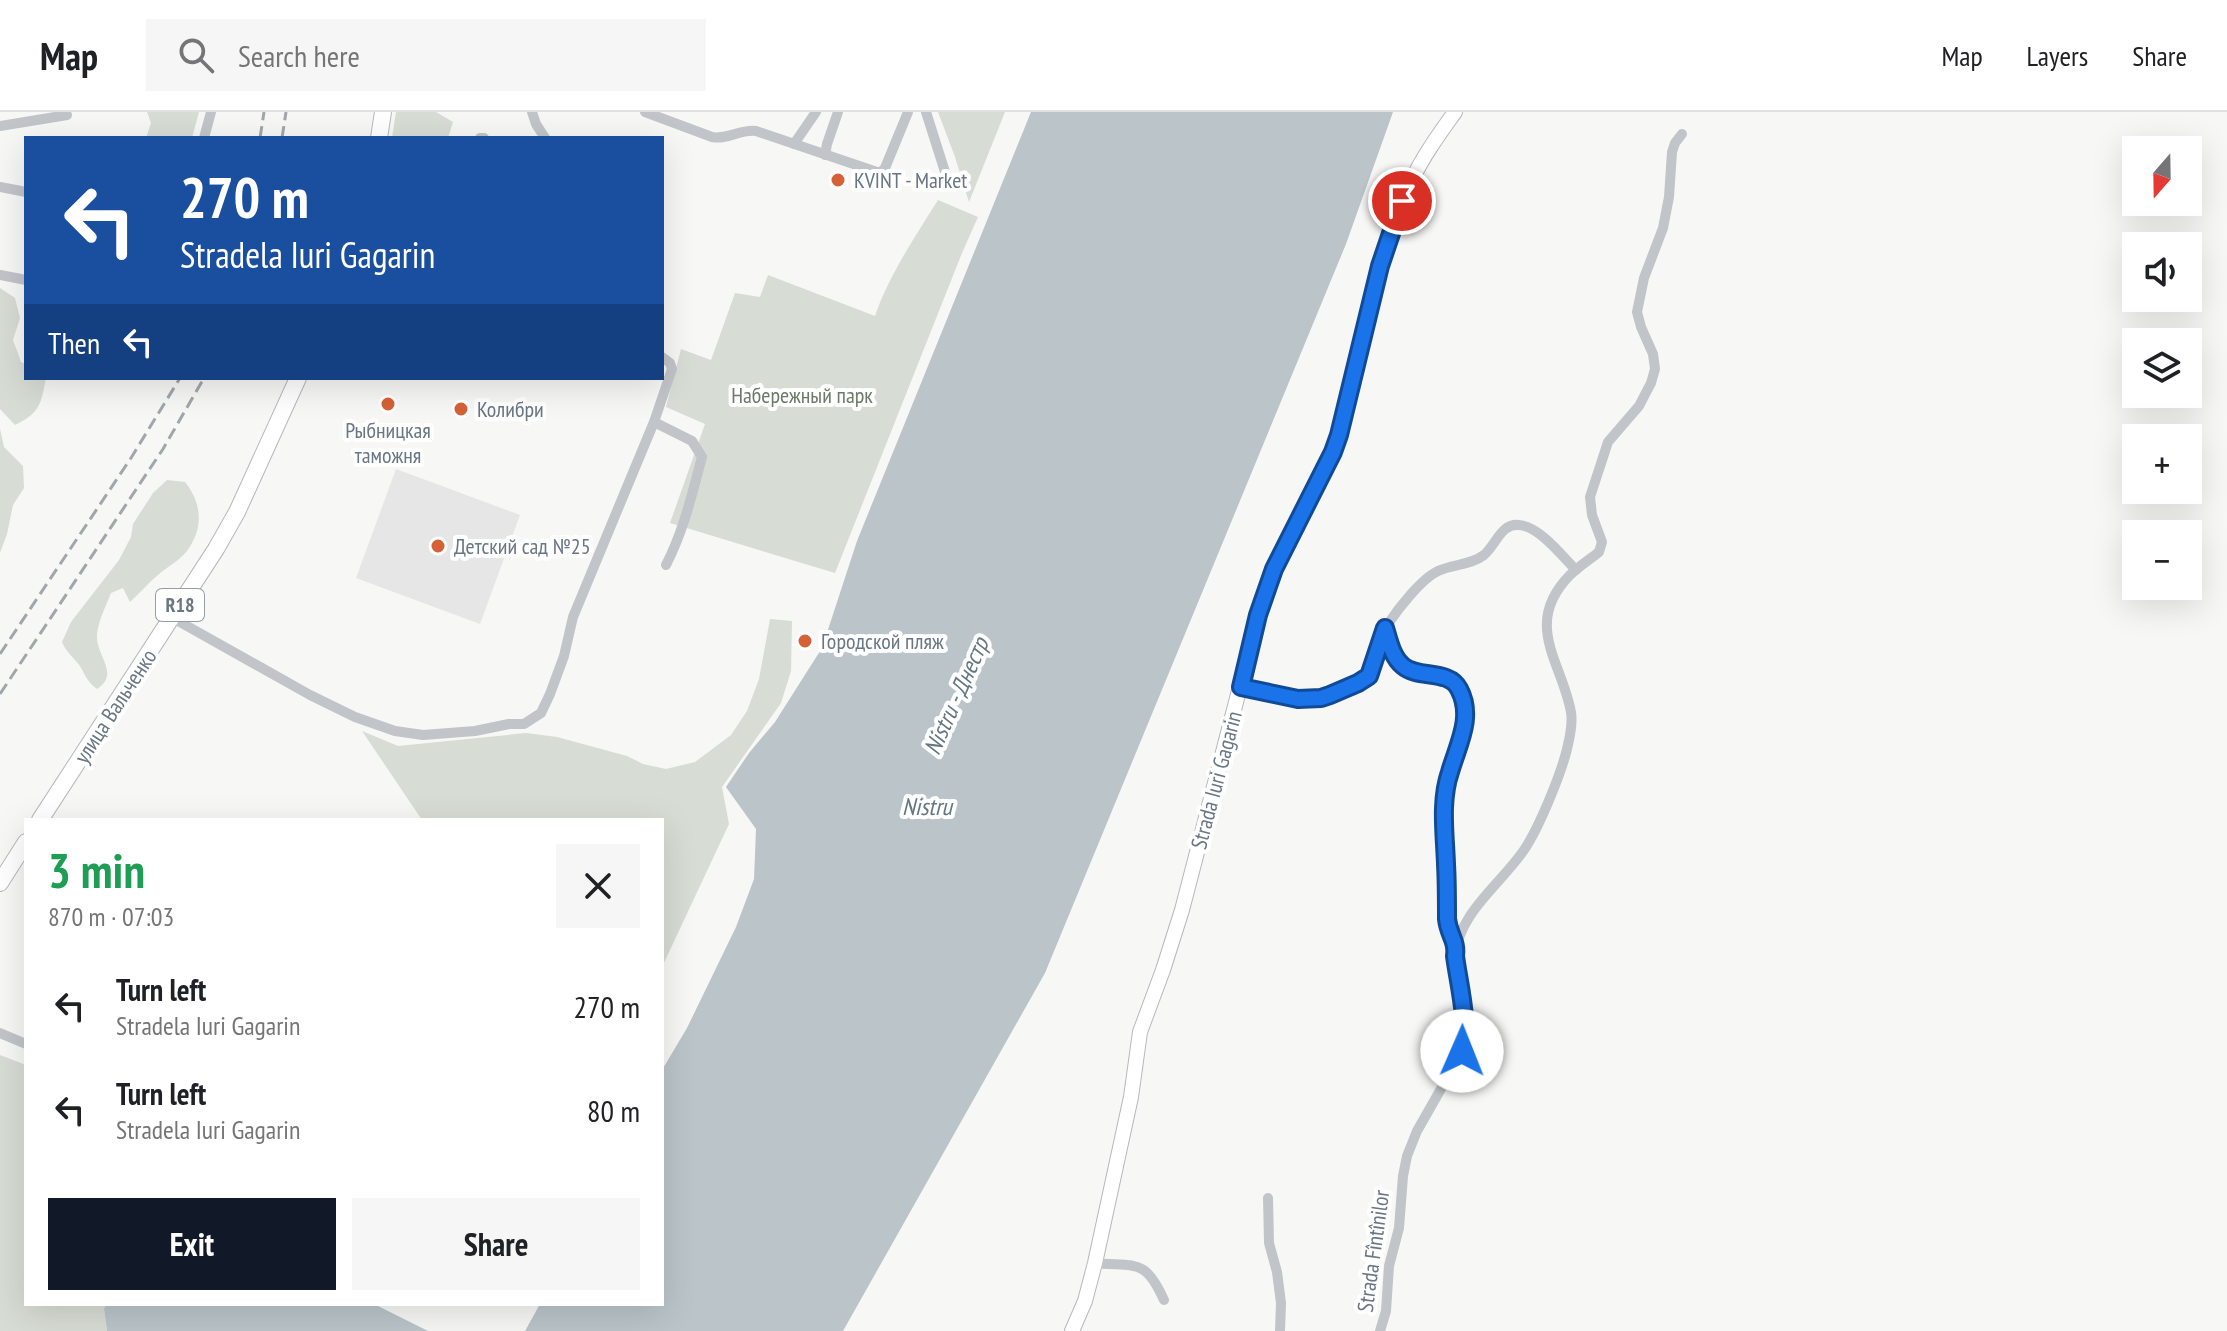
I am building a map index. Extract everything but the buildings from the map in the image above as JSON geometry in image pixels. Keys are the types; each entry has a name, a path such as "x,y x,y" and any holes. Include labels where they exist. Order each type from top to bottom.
{"main road":[{"path":"379,136 383,112"},
{"name":"Strada Iuri Gagarin","path":"1076,1327 1095,1263 1131,1097 1140,1032 1182,910 1258,615 1274,569 1339,435 1380,266 1394,222 1414,176 1455,112"},
{"name":"улица Вальченко","path":"41,818 216,549 237,512 297,380"},
{"path":"0,883 24,845"}],"street":[{"path":"205,136 211,112"},
{"path":"532,112 544,136"},
{"path":"645,112 722,139 749,130 876,173 883,172 908,112"},
{"path":"794,144 816,112"},
{"path":"825,155 838,112"},
{"path":"926,112 946,175"},
{"path":"0,126 67,115"},
{"path":"1456,945 1481,901 1529,843 1567,752 1571,714 1566,689 1548,644 1547,624 1555,595 1568,577 1599,552 1602,542 1590,506 1592,486 1608,442 1632,416 1645,396 1655,369 1653,354 1637,312 1647,267 1663,228 1672,152 1682,134"},
{"path":"0,187 24,192"},
{"path":"0,275 24,280"},
{"path":"171,617 310,695 355,717 395,731 423,735 524,724 541,713 550,694 564,656 573,617 654,422 672,369 664,358"},
{"path":"654,422 692,441 702,457 686,516 666,565"},
{"path":"1241,687 1298,699 1321,698 1358,683 1369,676 1385,628 1410,597 1436,572 1482,557 1511,525 1532,529 1576,570"},
{"name":"Strada Fîntînilor","path":"1380,1331 1386,1311 1389,1266 1399,1228 1403,1176 1411,1143 1462,1051 1465,1040 1456,945 1448,930 1445,836 1447,783 1465,727 1460,691 1450,680 1413,672 1400,664 1385,628"},
{"path":"0,1033 24,1043"},
{"path":"1268,1198 1269,1243 1281,1303 1280,1331"},
{"path":"1095,1263 1144,1268 1154,1278 1164,1300"}],"shaded area":[{"name":"Детский сад №25","path":"396,469 520,515 480,624 356,578"}],"green space":[{"path":"147,112 199,112 193,136 147,136 151,123"},
{"path":"396,112 436,112 453,122 449,136 392,136"},
{"path":"938,112 1005,112 969,202 955,157"},
{"name":"Набережный парк","path":"938,200 978,217 835,573 670,523 705,424 666,407 681,349 711,360 735,293 760,297 768,275 875,316 895,271"},
{"path":"0,288 15,298 20,318 13,340 24,363 24,380 46,380 38,407 30,416 15,425 0,409"},
{"path":"0,429 4,447 23,466 24,488 13,505 0,553"},
{"path":"167,480 185,482 191,490 198,507 196,533 184,555 130,602 123,588 111,593 97,637 107,677 97,689 62,642 71,622 119,560 131,537 133,524 153,493"},
{"path":"770,619 792,621 791,671 781,703 722,787 729,824 664,963 664,818 421,818 362,731 398,746 526,733 557,737 666,769 695,762 731,735 747,711 759,679"},
{"path":"0,1055 24,1064 24,1306 106,1306 107,1331 0,1331"}],"water":[{"name":"Nistru","path":"1031,112 1393,112 1346,244 1045,973 843,1331 525,1331 539,1306 664,1306 664,1067 687,1028 736,927 754,879 756,829 726,787 775,722 822,648 857,541"},
{"path":"106,1306 378,1306 428,1331 107,1331"}],"railway":[{"path":"260,136 264,112"},
{"path":"282,136 286,112"},
{"path":"0,654 131,458 179,380"},
{"path":"0,694 163,449 203,380"}],"place":[{"name":"KVINT - Market","path":"838,180"},
{"name":"Рыбницкая таможня","path":"388,404"},
{"name":"Колибри","path":"461,409"},
{"name":"Детский сад №25","path":"438,546"},
{"name":"Городской пляж","path":"805,641"}],"route":[{"path":"1402,201 1380,266 1339,435 1274,569 1258,615 1241,687 1298,699 1310,700 1330,695 1369,676 1385,628 1400,664 1413,672 1435,675 1456,684 1460,691 1465,727 1447,783 1445,836 1447,919 1448,930 1456,945 1465,1040 1462,1051"}],"water label":[{"name":"Nistru - Днестр","path":"956,696"}]}
